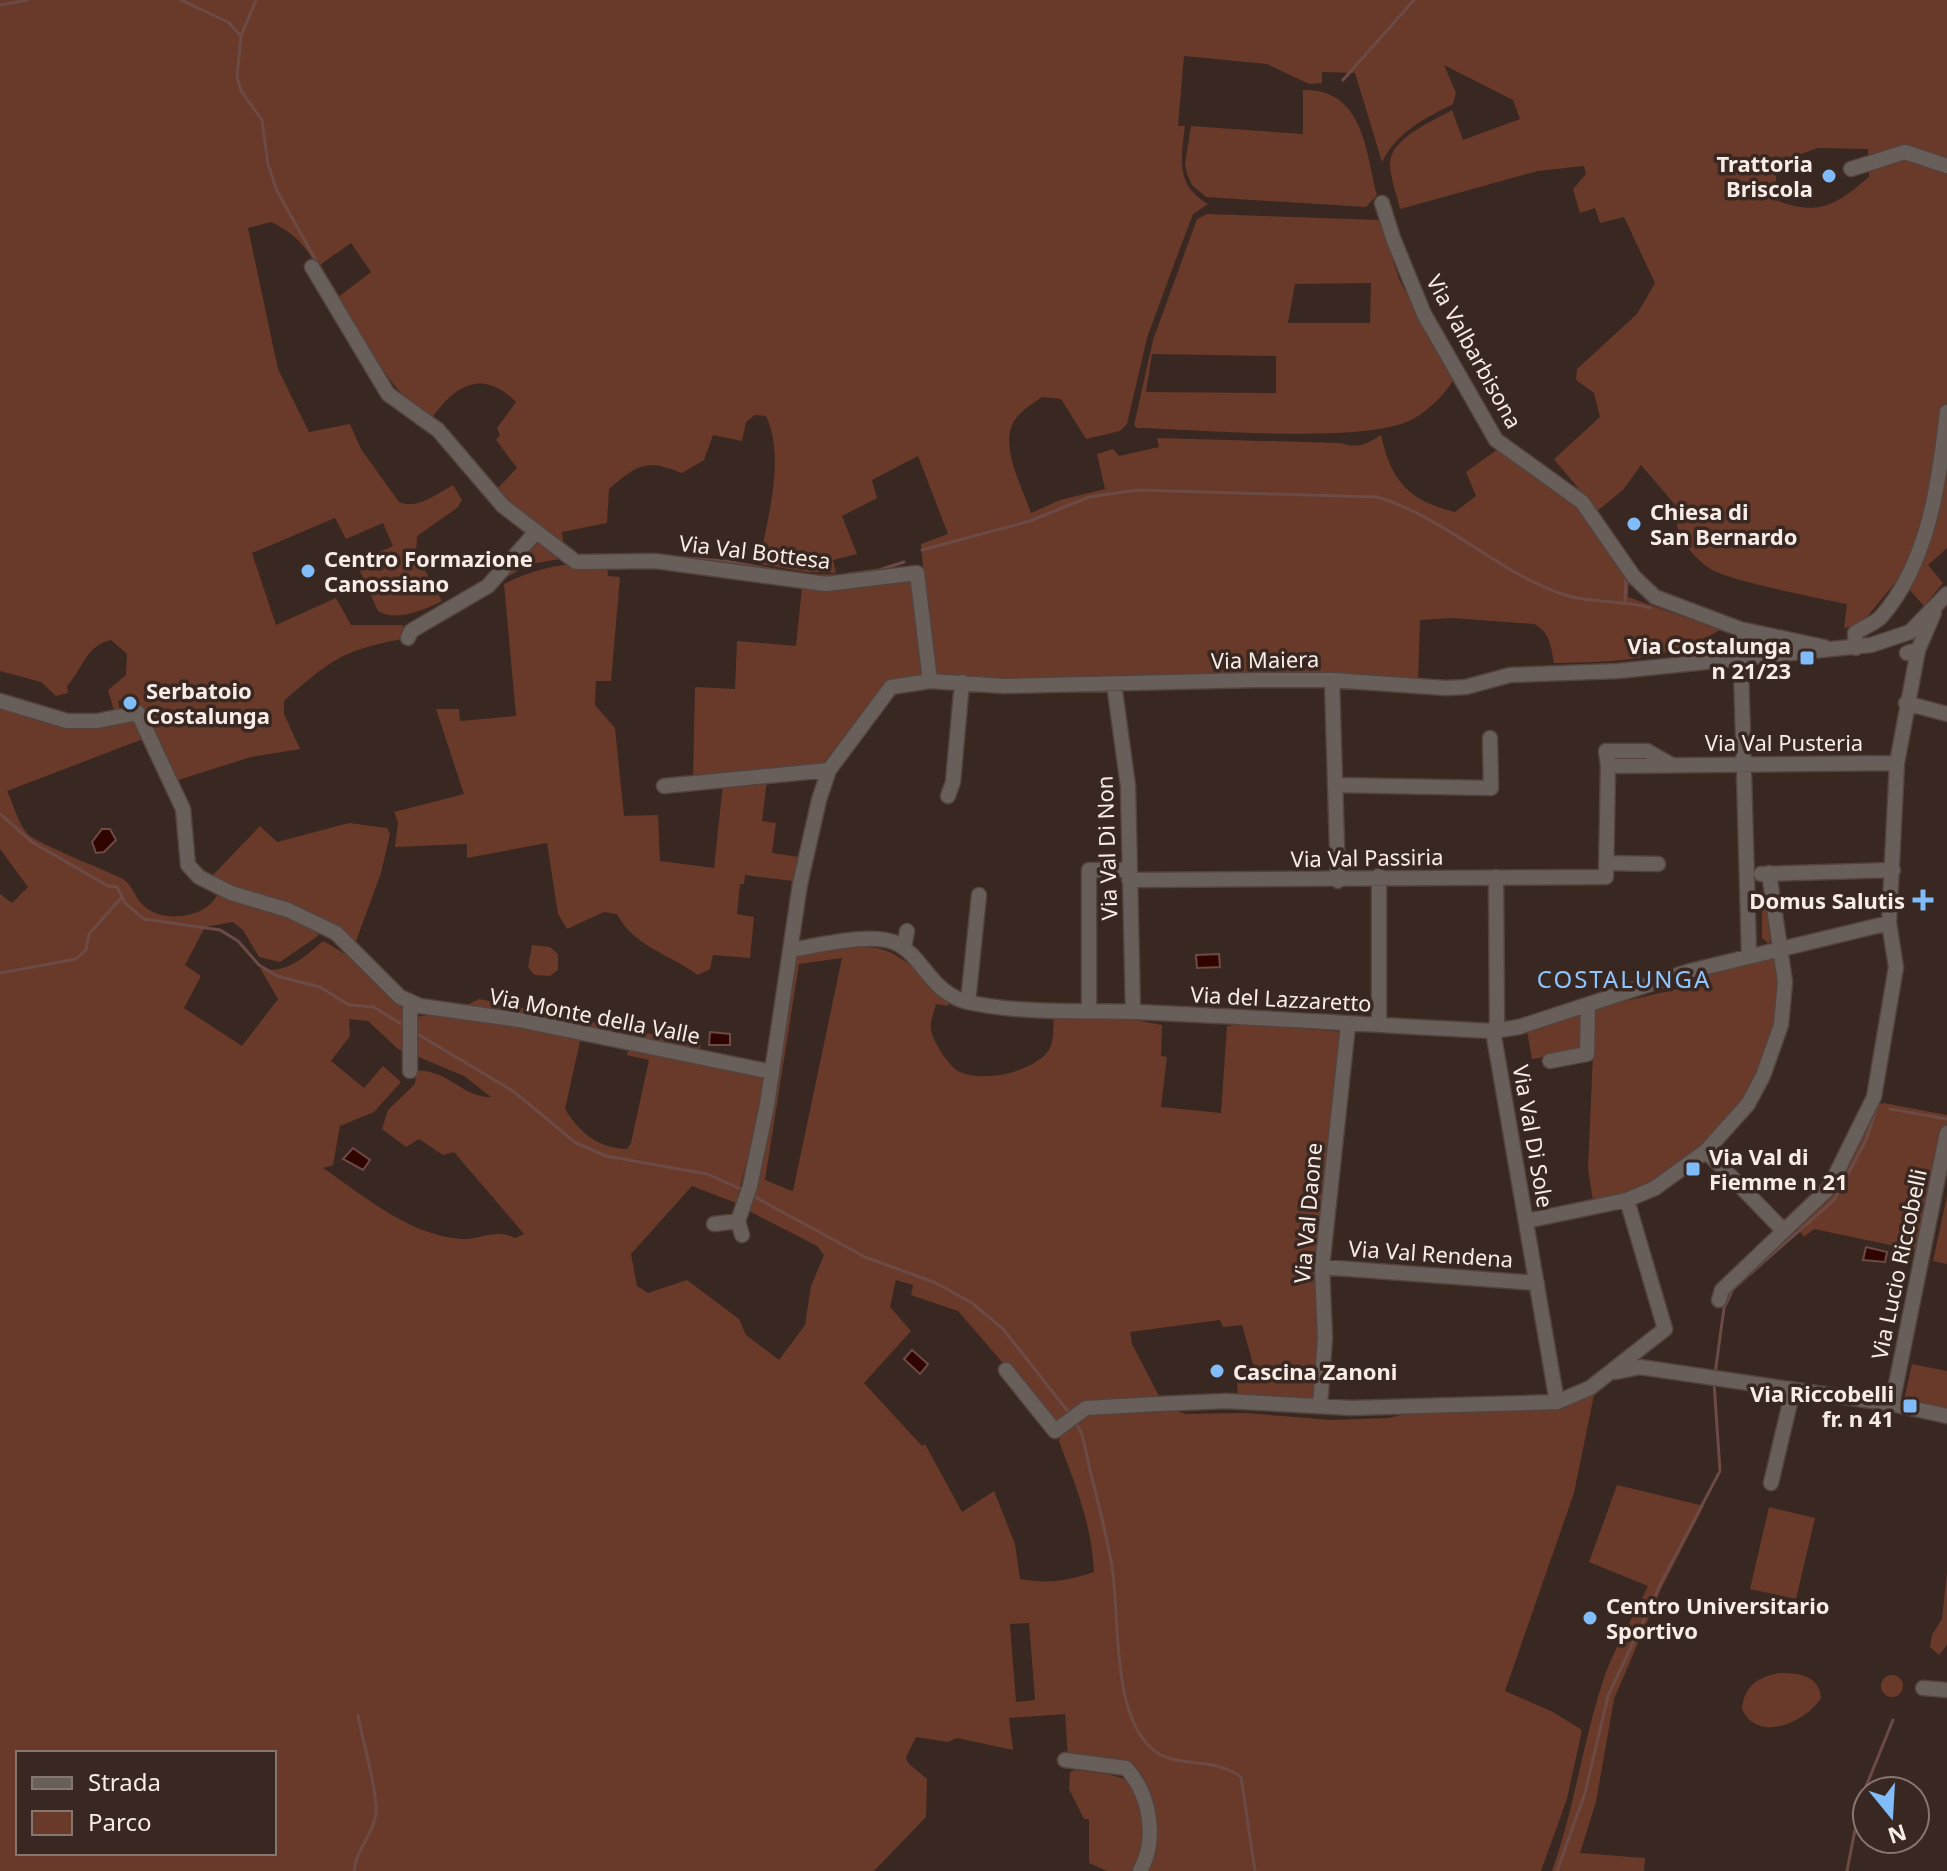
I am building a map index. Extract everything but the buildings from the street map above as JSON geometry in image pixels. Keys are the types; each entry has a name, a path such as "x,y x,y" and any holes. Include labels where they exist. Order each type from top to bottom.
{"street":[{"path":"1851,169 1905,152 1947,166"},
{"name":"Via Valbarbisona","path":"1382,203 1424,314 1496,440 1582,502 1634,577 1660,599 1740,629"},
{"name":"Via Val Bottesa","path":"312,267 388,394 438,430 503,506 576,562 655,561 826,584 917,573 930,681"},
{"path":"1856,648 1855,633 1880,619 1919,550 1937,492 1947,412"},
{"path":"408,638 411,631 488,586 536,532"},
{"path":"1719,1300 1722,1290 1829,1188 1874,1097 1896,967 1889,923 1897,763 1913,670 1909,644 1943,598"},
{"path":"1749,955 1740,629 1836,650"},
{"name":"Via Maiera","path":"790,950 800,884 829,770 891,687 930,681 1004,686 1332,680 1456,688 1510,675 1593,673 1871,645 1909,644"},
{"path":"1332,680 1338,881"},
{"path":"948,796 953,782 962,682"},
{"name":"Via Val Di Non","path":"1114,684 1128,786 1133,1012"},
{"name":"Via Monte della Valle","path":"0,701 67,721 97,721 138,713 183,809 188,865 199,877 231,893 288,910 336,933 400,997 410,1002 519,1020 772,1072"},
{"path":"1906,703 1947,714"},
{"path":"1335,785 1491,788 1490,738"},
{"name":"Via Val Pusteria","path":"1606,870 1608,766 1897,763"},
{"path":"664,786 829,770"},
{"path":"1606,870 1658,864"},
{"name":"Via Val Passiria","path":"1089,1011 1089,870 1129,875 1338,881 1379,876 1496,877 1606,870"},
{"path":"1747,875 1893,870"},
{"path":"1526,1221 1627,1200 1655,1188 1706,1151 1748,1104 1773,1051 1781,1025 1785,982 1782,947 1776,936 1776,903 1769,873"},
{"path":"1379,876 1379,1025"},
{"name":"Via Val Di Sole","path":"1496,877 1497,1023 1493,1031 1557,1402"},
{"path":"968,1002 979,895"},
{"name":"Via del Lazzaretto","path":"904,948 941,988 955,999 968,1002 1493,1031 1519,1027 1749,955 1889,923"},
{"path":"714,1224 740,1228 772,1072 790,950 875,939 896,943 904,948 907,931"},
{"path":"410,1002 410,1071"},
{"path":"1550,1061 1587,1054 1588,1005"},
{"name":"Via Val Daone","path":"1320,1405 1325,1338 1322,1267 1348,1025"},
{"name":"Via Lucio Riccobelli","path":"1892,1404 1947,1133"},
{"path":"1706,1151 1784,1231"},
{"path":"1006,1370 1055,1431 1081,1410 1226,1401 1351,1408 1557,1402 1639,1360 1665,1329 1627,1200"},
{"name":"Via Val Rendena","path":"1322,1267 1537,1283"},
{"path":"1639,1360 1715,1378 1892,1404 1947,1416"},
{"path":"1771,1483 1793,1390"},
{"path":"1923,1688 1947,1690"},
{"path":"1065,1760 1126,1768 1137,1780 1149,1821 1149,1843 1140,1871"}],"green space":[{"path":"0,0 1947,0 1947,548 1928,565 1943,583 1924,606 1899,578 1861,624 1844,628 1847,604 1734,578 1701,562 1679,532 1676,506 1641,465 1623,490 1597,511 1554,459 1600,417 1594,393 1576,380 1577,369 1637,314 1655,283 1624,217 1600,223 1595,208 1580,213 1573,189 1586,174 1584,166 1538,171 1400,209 1390,169 1397,146 1424,125 1452,110 1463,140 1520,119 1513,100 1444,65 1456,93 1453,104 1404,134 1382,162 1355,73 1322,72 1322,83 1309,84 1267,64 1184,56 1178,126 1185,126 1183,170 1190,188 1208,204 1193,214 1173,267 1147,338 1127,424 1120,431 1086,439 1061,399 1042,397 1013,423 1009,438 1012,459 1031,513 1060,500 1105,489 1097,454 1113,449 1119,456 1159,447 1157,438 1357,446 1381,435 1390,465 1404,487 1425,502 1455,512 1476,496 1466,472 1498,449 1533,475 1569,495 1629,578 1628,597 1720,630 1680,648 1640,658 1554,663 1547,636 1534,624 1452,618 1420,620 1418,682 1297,674 1054,679 933,676 921,544 948,534 918,456 872,480 877,498 842,516 857,554 833,560 836,573 806,572 759,564 775,470 772,433 766,416 755,415 746,422 742,441 713,435 704,460 682,473 651,465 635,469 609,489 607,523 562,532 564,546 496,490 517,468 496,440 500,435 497,428 516,402 504,392 481,384 460,389 432,418 416,407 379,364 337,298 371,272 351,243 317,267 298,240 271,222 248,228 278,369 309,432 350,424 361,449 399,502 420,503 453,485 462,500 457,508 417,536 416,554 442,601 402,615 378,611 356,562 393,546 383,523 346,539 335,518 252,553 276,625 336,598 351,625 403,625 403,639 365,648 338,659 284,701 284,714 300,749 251,757 175,781 135,697 118,701 120,712 115,714 108,690 126,675 127,654 111,640 90,652 67,686 68,693 56,696 41,682 0,671","holes":["1818,148 1868,149 1869,177 1836,201 1804,208 1776,200 1776,163"]},
{"path":"1303,90 1323,92 1338,99 1350,110 1358,124 1377,195 1366,207 1206,197 1192,185 1185,164 1191,126 1303,134"},
{"path":"1207,214 1380,220 1399,279 1453,381 1440,397 1413,419 1390,427 1358,432 1280,434 1137,428 1134,425 1153,340 1197,219","holes":["1371,283 1370,323 1288,323 1295,284","1152,354 1276,356 1276,393 1146,392"]},
{"path":"536,539 560,559 530,564 500,581"},
{"path":"561,565 583,566 592,570 594,566 607,566 608,576 620,577 611,681 596,681 595,705 615,728 624,816 658,815 660,861 714,868 723,783 767,780 762,821 776,823 772,853 799,857 793,881 745,875 744,884 740,884 737,914 754,917 750,958 713,955 710,969 698,975 642,942 617,914 604,912 567,929 558,914 547,843 467,858 467,844 395,847 398,822 394,812 464,794 436,709 459,709 460,721 516,716 504,584"},
{"path":"910,580 915,585 924,676 885,684 821,766 693,779 695,687 735,689 737,641 796,646 802,587"},
{"path":"0,709 62,726 136,716 143,739 7,791 22,826 36,839 124,879 142,904 159,914 193,914 211,903 217,895 214,889 318,930 318,936 280,962 259,957 243,930 233,922 205,927 185,965 201,976 184,1008 242,1046 278,999 260,968 287,967 323,941 380,981 403,1012 404,1050 399,1050 368,1021 349,1019 350,1036 331,1061 364,1088 383,1066 401,1082 374,1112 340,1126 333,1165 323,1168 405,1222 442,1236 468,1239 500,1234 515,1238 524,1234 454,1152 443,1155 419,1139 406,1147 382,1129 388,1110 415,1084 416,1071 436,1074 472,1093 491,1097 464,1076 414,1055 417,1017 461,1008 479,999 701,1044 698,1060 765,1075 768,1079 736,1203 692,1186 631,1254 637,1286 648,1293 687,1280 739,1319 746,1335 779,1360 805,1325 811,1286 824,1255 817,1246 749,1211 757,1188 793,956 864,947 880,949 910,965 950,1001 948,1006 936,1004 931,1023 932,1034 950,1063 968,1075 994,1076 1033,1064 1050,1048 1054,1016 1124,1018 1162,1025 1161,1056 1167,1057 1161,1107 1221,1113 1227,1026 1248,1024 1343,1032 1318,1398 1312,1403 1238,1397 1237,1378 1257,1378 1242,1325 1223,1327 1220,1320 1130,1332 1132,1344 1161,1400 1085,1404 1054,1422 958,1311 911,1295 913,1285 896,1280 890,1307 911,1331 864,1383 922,1446 925,1444 962,1512 994,1491 1015,1544 1020,1579 1040,1581 1094,1572 1086,1521 1059,1441 1061,1434 1087,1414 1167,1407 1185,1414 1247,1413 1331,1420 1389,1418 1408,1413 1555,1407 1594,1395 1574,1493 1505,1691 1553,1712 1582,1730 1567,1799 1541,1871 1143,1871 1146,1865 1139,1777 1068,1757 1065,1714 1009,1718 1013,1750 957,1738 948,1742 916,1737 906,1757 908,1763 927,1779 926,1817 874,1871 0,1871 0,894 12,903 28,887 0,849","holes":["842,958 793,1191 792,1191 765,1180 799,964","581,1037 630,1041 627,1055 649,1060 631,1143 627,1149 607,1146 591,1138 565,1109","1029,1623 1035,1700 1016,1702 1010,1624"]},
{"path":"349,823 387,828 390,834 381,873 355,944 344,933 309,915 211,877 260,826 277,842"},
{"path":"1762,900 1770,907 1768,943 1762,938"},
{"path":"532,945 550,947 558,954 558,970 550,976 534,975 528,967"},
{"path":"1773,957 1779,979 1774,1032 1765,1059 1737,1108 1718,1131 1675,1168 1644,1186 1593,1201 1588,1169 1595,1008 1695,985 1693,975"},
{"path":"1583,1013 1583,1050 1532,1059 1527,1031"},
{"path":"1884,1103 1947,1115 1947,1129 1919,1251 1814,1229 1804,1237 1797,1228 1833,1190 1875,1105"},
{"path":"1947,1196 1947,1264 1933,1261"},
{"path":"1912,1364 1947,1371 1947,1409 1904,1400"},
{"path":"1617,1485 1704,1506 1662,1587 1614,1699 1596,1802 1580,1853 1645,1858 1644,1871 1552,1871 1605,1675 1648,1586 1589,1562"},
{"path":"1769,1507 1815,1518 1796,1599 1750,1589"},
{"path":"1947,1572 1947,1645 1939,1655 1930,1647 1932,1635 1942,1619"},
{"path":"1779,1673 1807,1677 1816,1684 1821,1698 1805,1715 1782,1726 1759,1725 1749,1720 1742,1709 1749,1689 1759,1680"},
{"path":"1888,1675 1896,1675 1903,1686 1896,1697 1888,1697 1881,1690 1881,1682"},
{"path":"1070,1772 1106,1774 1134,1785 1140,1795 1144,1821 1136,1871 1107,1871 1089,1863 1089,1819 1084,1819 1069,1789"}],"shaded area":[{"path":"102,829 110,829 116,840 104,852 96,853 92,842"},
{"path":"1219,954 1220,967 1197,968 1196,955"},
{"path":"710,1032 730,1034 730,1045 709,1045"},
{"path":"353,1148 370,1160 363,1170 343,1159"},
{"path":"1866,1247 1887,1252 1885,1262 1863,1260"},
{"path":"912,1350 928,1364 920,1374 904,1359"}],"waterway":[{"path":"0,5 28,0"},
{"path":"181,0 228,22 241,36"},
{"path":"256,0 241,36 237,77 241,91 262,120 268,164 277,191 318,264"},
{"path":"1343,80 1414,0"},
{"path":"922,550 1030,521 1089,497 1137,490 1377,497 1426,518 1540,585 1576,598 1650,608"},
{"path":"643,555 726,561 785,572"},
{"path":"849,574 879,570 904,562"},
{"path":"821,576 837,576"},
{"path":"1625,601 1626,577"},
{"path":"0,814 32,842 108,886 117,887 125,903 144,919 220,930 238,941 259,965 277,976 320,987 349,1005 374,1007 404,1026"},
{"path":"0,973 76,959 86,950 89,934 121,898"},
{"path":"414,1032 513,1091 576,1143 606,1156 707,1174 743,1190"},
{"path":"1715,1374 1724,1308 1733,1289 1834,1200 1866,1140 1877,1107"},
{"path":"1890,1109 1947,1119"},
{"path":"753,1196 865,1257 936,1283 972,1303 1003,1329 1070,1414"},
{"path":"1557,1871 1585,1793 1608,1696 1661,1583 1720,1471 1714,1382"},
{"path":"1076,1423 1085,1446 1112,1566 1120,1662 1129,1711 1138,1731 1160,1755 1218,1766 1241,1777 1255,1871"},
{"path":"354,1871 376,1814 358,1715"},
{"path":"1847,1871 1861,1799 1893,1720"}],"place":[{"name":"Trattoria Briscola","path":"1829,176"},
{"name":"Chiesa di San Bernardo","path":"1634,524"},
{"name":"Centro Formazione Canossiano","path":"308,571"},
{"name":"Via Costalunga n 21/23","path":"1807,658"},
{"name":"Serbatoio Costalunga","path":"130,703"},
{"name":"Domus Salutis","path":"1923,900"},
{"name":"Via Val di Fiemme n 21","path":"1693,1169"},
{"name":"Cascina Zanoni","path":"1217,1371"},
{"name":"Via Riccobelli fr. n 41","path":"1910,1406"},
{"name":"Centro Universitario Sportivo","path":"1590,1618"}],"district":[{"name":"COSTALUNGA","path":"1624,978"}]}
